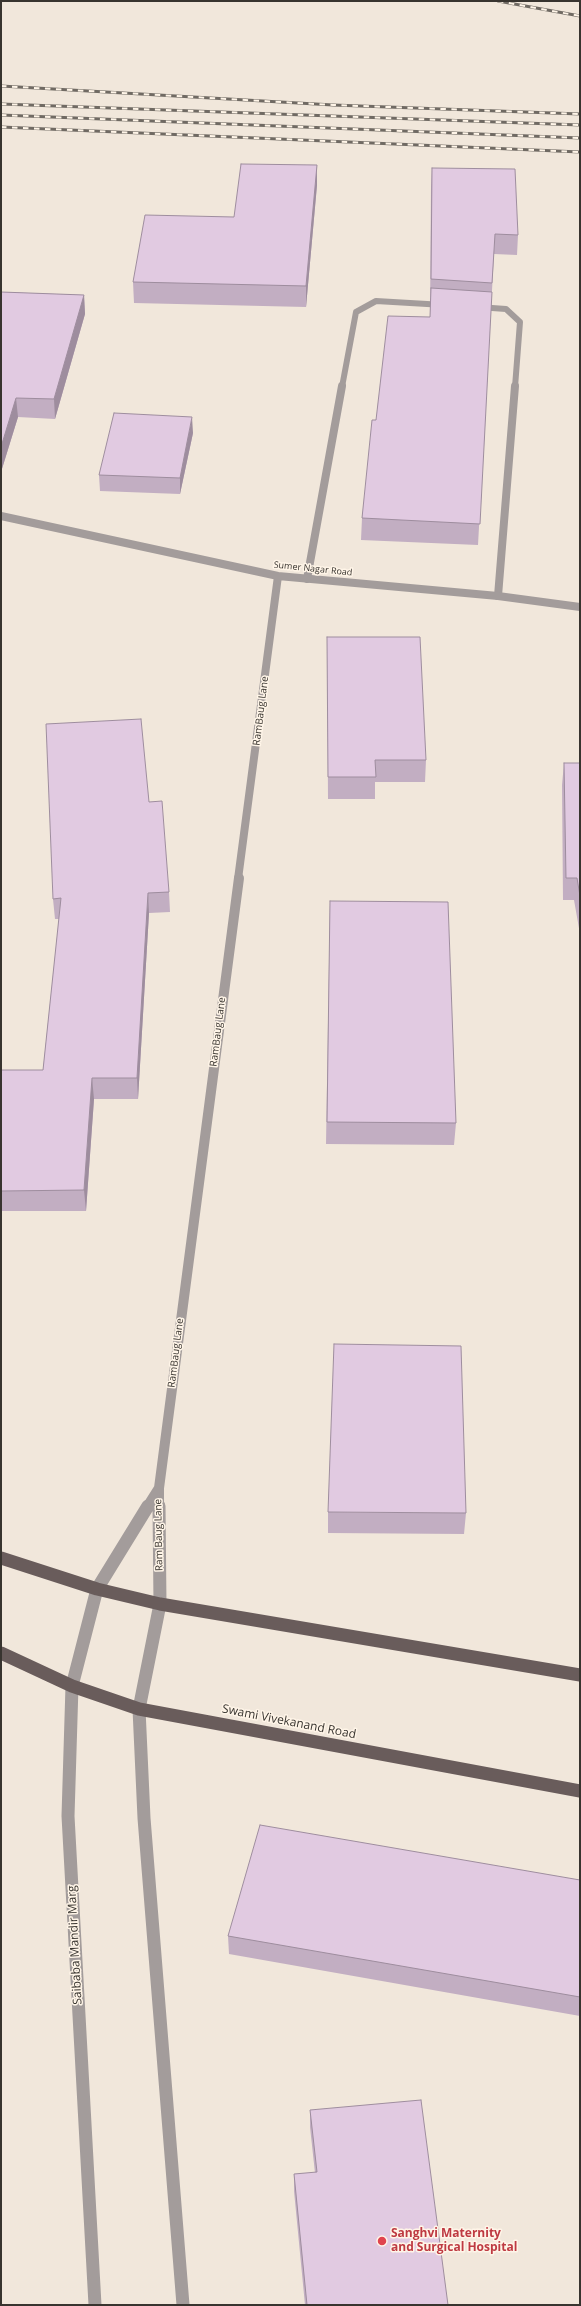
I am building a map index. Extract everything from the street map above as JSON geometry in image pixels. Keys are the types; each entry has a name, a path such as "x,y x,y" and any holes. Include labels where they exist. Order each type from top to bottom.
{"main road":[{"path":"1,1558 97,1589 160,1604 580,1675"},
{"name":"Swami Vivekanand Road","path":"1,1653 72,1686 139,1709 580,1791"}],"street":[{"path":"307,579 356,312 376,301 452,306"},
{"path":"468,307 506,309 520,322 498,596"},
{"name":"Sumer Nagar Road","path":"1,516 278,576 498,596 580,607"},
{"name":"RamBaug Lane","path":"158,1488 278,576"},
{"name":"Ram Baug Lane","path":"97,1589 158,1488"},
{"name":"Ram Baug Lane","path":"158,1488 160,1604"},
{"name":"Saibaba Mandir Marg","path":"95,2305 68,1816 72,1686 97,1589"},
{"path":"160,1604 139,1709 144,1818 183,2305"}],"building":[{"path":"241,164 317,165 306,286 133,282 145,215 234,217"},
{"path":"432,168 515,169 518,235 495,234 492,283 431,279"},
{"path":"431,288 492,292 480,524 362,518 372,420 376,420 388,316 430,317"},
{"path":"1,292 84,295 54,399 16,398 1,447"},
{"path":"114,413 192,417 180,478 99,475"},
{"path":"327,637 420,637 426,760 375,760 376,777 328,777"},
{"path":"141,719 149,802 162,801 169,892 148,893 137,1078 92,1078 84,1190 1,1191 1,1070 43,1070 61,898 53,899 46,724"},
{"path":"564,763 580,763 580,896 577,878 566,878"},
{"path":"330,901 448,902 456,1123 327,1122"},
{"path":"334,1344 461,1346 466,1513 328,1512"},
{"path":"260,1825 580,1880 580,1997 228,1936"},
{"path":"421,2100 448,2305 307,2305 294,2174 317,2172 310,2110"}],"railway":[{"path":"498,1 580,16"},
{"path":"1,86 333,105 580,114"},
{"path":"1,104 580,125"},
{"path":"1,115 580,138"},
{"path":"1,127 580,152"}],"place":[{"name":"Sanghvi Maternity and Surgical Hospital","path":"382,2241"}]}
